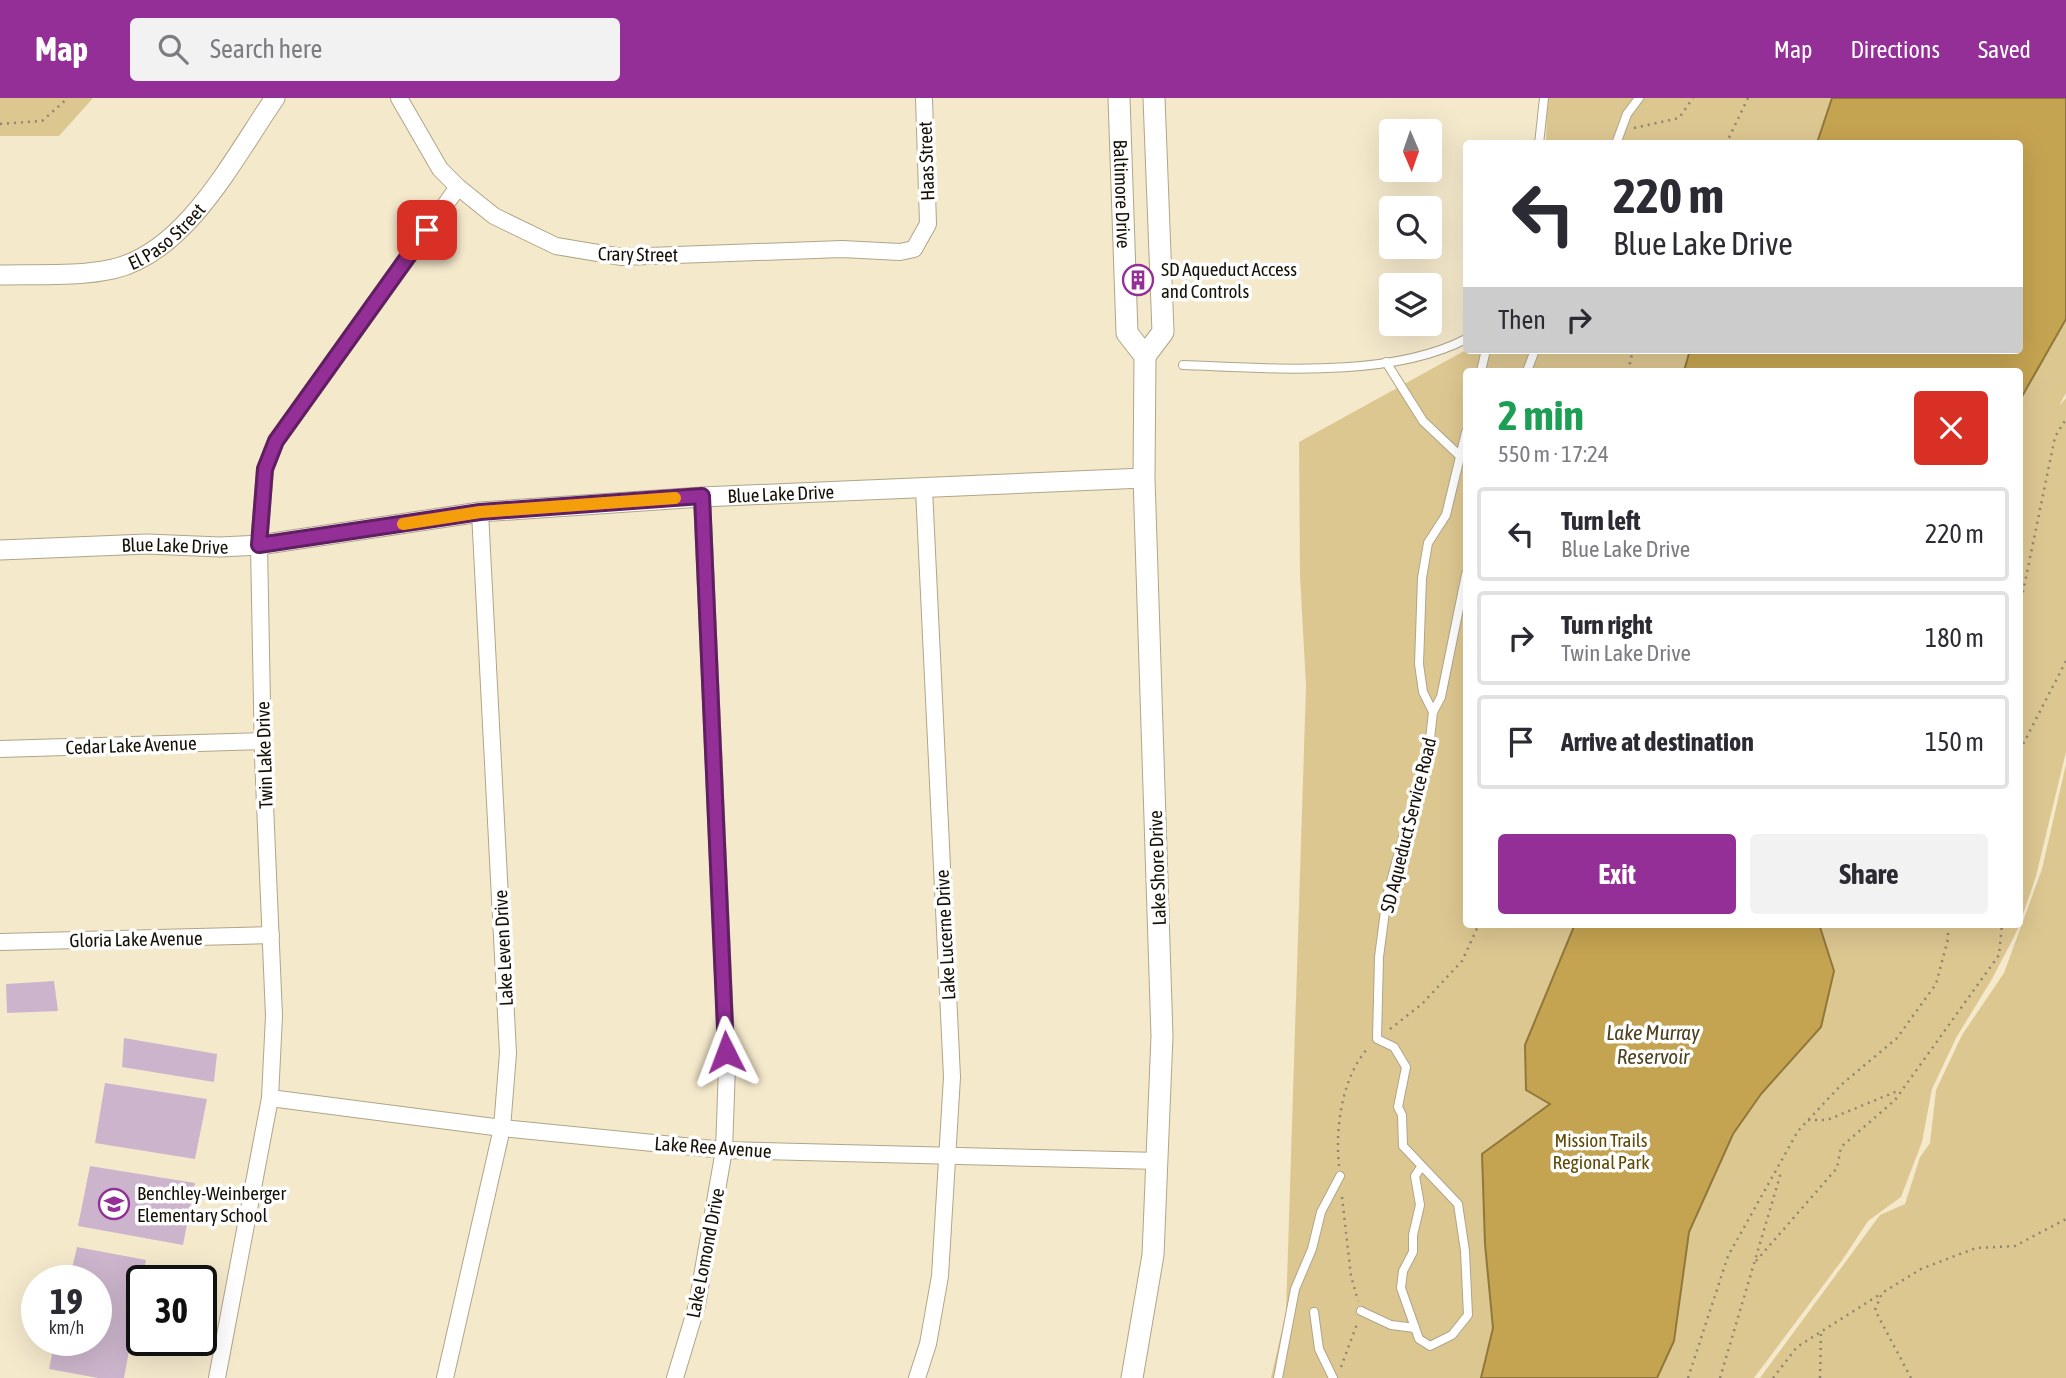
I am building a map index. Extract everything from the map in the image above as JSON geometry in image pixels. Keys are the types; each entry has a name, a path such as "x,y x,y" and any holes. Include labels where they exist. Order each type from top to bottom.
{"main road":[{"name":"Baltimore Drive","path":"1119,98 1127,333 1145,356 1163,332 1154,98"},
{"name":"Lake Shore Drive","path":"1132,1378 1153,1255 1159,1161 1162,1036 1144,478 1145,356"}],"street":[{"name":"El Paso Street","path":"0,275 110,270 156,250 194,215 275,98"},
{"name":"Crary Street","path":"399,98 440,169 458,187 494,216 534,238 578,252 611,256 842,249 900,252 914,249 928,224"},
{"name":"Haas Street","path":"924,98 928,224"},
{"name":"Twin Lake Drive","path":"216,1378 270,1098 274,1016 263,741 259,545 265,469 276,441 458,187"},
{"name":"Blue Lake Drive","path":"0,550 146,544 259,545 480,512 702,496 1144,478"},
{"name":"Lake Lucerne Drive","path":"917,1378 928,1344 940,1276 945,1157 952,1077 925,489"},
{"name":"Lake Lomond Drive","path":"674,1378 697,1305 724,1150 727,1067 702,496"},
{"name":"Lake Leven Drive","path":"445,1378 502,1128 508,1053 480,512"},
{"name":"Cedar Lake Avenue","path":"0,749 263,741"},
{"name":"Gloria Lake Avenue","path":"0,942 271,935"},
{"name":"Lake Ree Avenue","path":"270,1098 502,1128 724,1150 1159,1161"}],"lane":[{"path":"1539,140 1544,98"},
{"path":"1618,140 1627,114 1639,98"},
{"path":"1182,365 1283,369 1386,362 1451,347 1463,341"},
{"path":"1386,362 1423,421 1461,457"},
{"name":"SD Aqueduct Service Road","path":"1433,712 1423,692 1419,664 1422,578 1428,543 1446,515 1463,447"},
{"name":"SD Aqueduct Service Road","path":"1377,1039 1379,957 1387,896 1430,739 1433,712 1441,697 1463,589"},
{"path":"1377,1039 1394,1047 1406,1067 1398,1107 1402,1115 1404,1146 1421,1167 1458,1203 1469,1297 1468,1315 1452,1335 1430,1346 1419,1339 1401,1288 1403,1272 1413,1252 1413,1235 1420,1205 1415,1176 1421,1167"},
{"path":"1278,1378 1295,1289 1312,1249 1321,1212 1340,1176"},
{"path":"1361,1311 1391,1325 1415,1328"},
{"path":"1314,1312 1319,1349 1335,1378"}],"path":[{"path":"0,124 43,121 68,98"},
{"path":"1621,131 1679,118 1693,98"},
{"path":"1728,140 1748,98"},
{"path":"2023,592 2055,437 2066,419"},
{"path":"2023,738 2066,661"},
{"path":"1335,1378 1361,1311 1352,1276 1338,1151 1348,1077 1360,1057 1377,1039 1422,1004 1462,961 1477,928"},
{"path":"1688,1378 1728,1256 1798,1131 1841,1085 1897,1038 1936,984 1948,939 1948,928"},
{"path":"1756,1261 1837,1168 1841,1147 1902,1089 1999,955 2002,928"},
{"path":"1808,1120 1827,1121 1902,1089"},
{"path":"1720,1378 1780,1176 1776,1171"},
{"path":"1773,1378 1797,1348 1920,1269 1959,1252 1976,1248 2015,1246 2066,1219"},
{"path":"1882,1293 1875,1310 1911,1378"},
{"path":"1820,1378 1821,1331"}],"green space":[{"path":"0,98 93,98 59,136 0,136"},
{"name":"Mission Trails Regional Park","path":"1547,98 2066,98 2066,393 2059,406 2066,398 2066,752 2036,876 2023,914 2023,368 1463,368 1463,928 2018,928 1992,979 1956,1038 1932,1089 1922,1142 1901,1197 1868,1221 1754,1378 1271,1378 1286,1312 1306,686 1300,576 1299,442 1463,352 1463,354 2023,354 2023,140 1546,140"},
{"path":"2066,764 2066,1378 1760,1378 1880,1215 1905,1204 1920,1157 1930,1143 1936,1090 1962,1035 2004,973 2020,928 2023,928 2023,921 2042,869"}],"water":[{"path":"1832,98 2066,98 2066,319 2023,395 2023,368 1685,368 1689,354 2023,354 2023,140 1818,140"},
{"name":"Lake Murray Reservoir","path":"1573,928 1820,928 1834,971 1821,1027 1761,1094 1733,1134 1689,1232 1674,1341 1657,1378 1481,1378 1493,1328 1485,1244 1482,1154 1550,1104 1526,1090 1525,1045"}],"building":[{"name":"SD Aqueduct Access and Controls","path":"1146,273 1147,286 1130,287 1129,274"},
{"path":"54,981 58,1011 7,1013 6,984"},
{"path":"124,1038 217,1054 214,1082 122,1067"},
{"path":"105,1083 207,1099 195,1159 95,1143"},
{"path":"90,1166 195,1183 183,1245 78,1226"},
{"path":"77,1247 146,1260 145,1265 126,1265 126,1356 128,1356 124,1378 98,1378 49,1369 52,1356 112,1356 112,1265 73,1265"}],"slow traffic":[{"path":"403,524 480,512 675,498"}],"place":[{"name":"SD Aqueduct Access and Controls","path":"1138,280"},
{"name":"Benchley-Weinberger Elementary School","path":"114,1204"}],"route":[{"path":"427,230 276,441 265,469 259,545 480,512 702,496 726,1052"}]}
